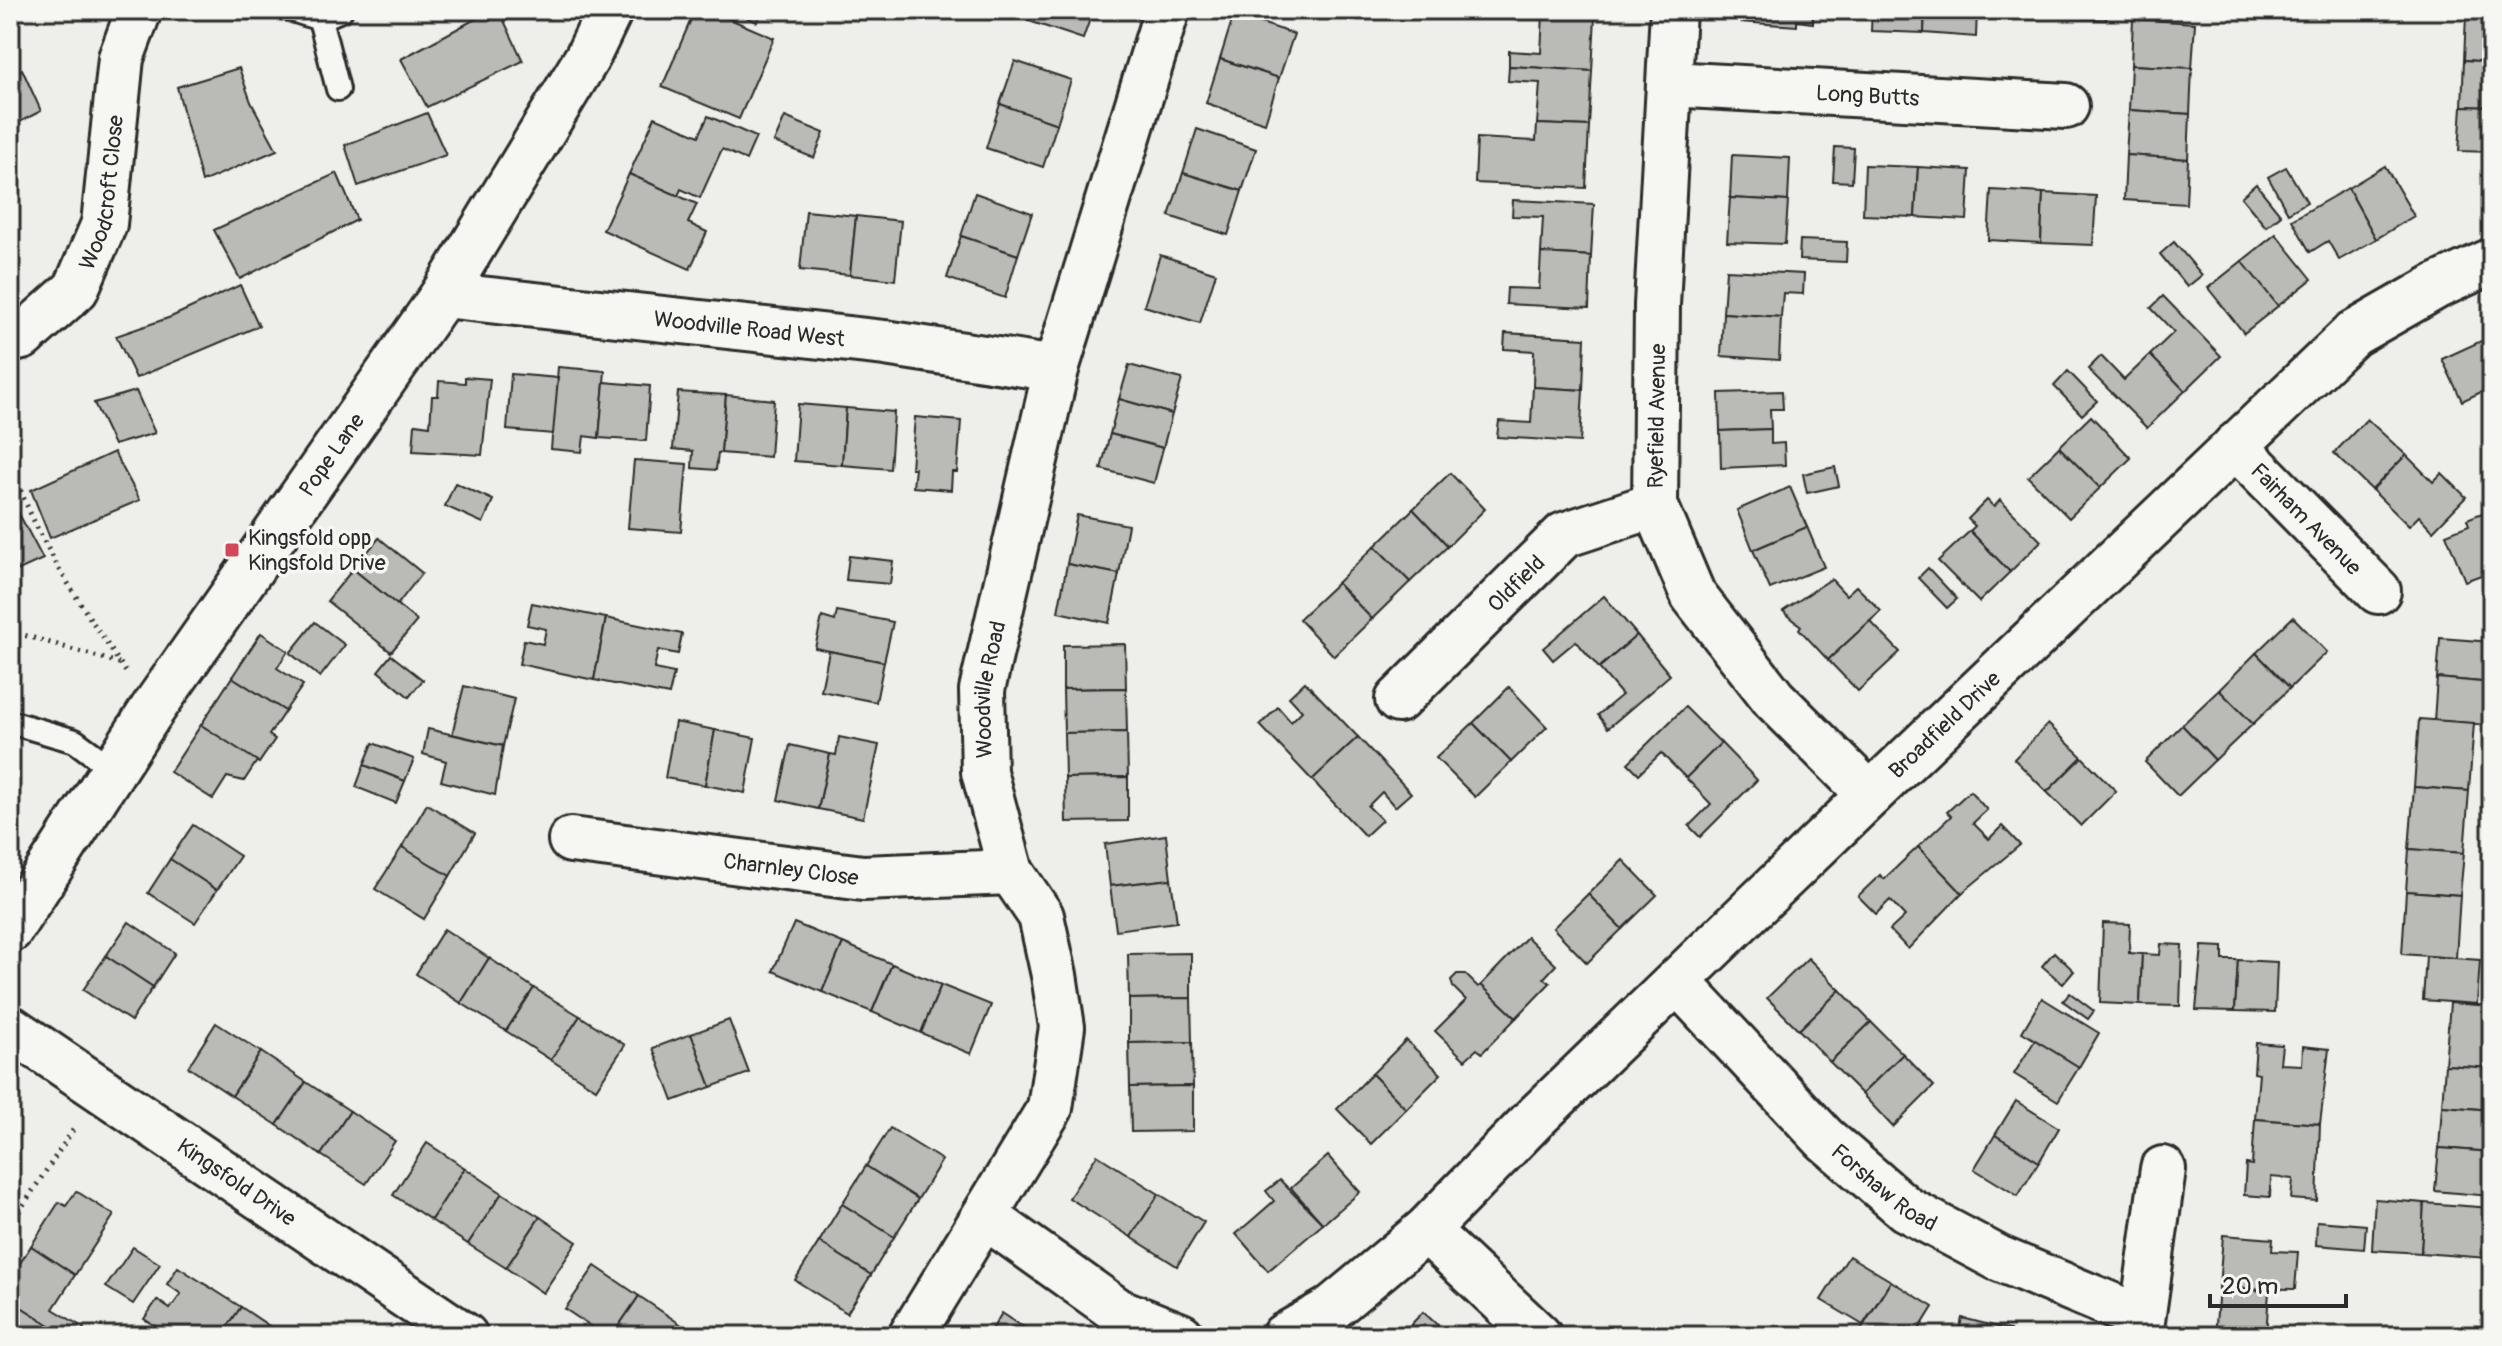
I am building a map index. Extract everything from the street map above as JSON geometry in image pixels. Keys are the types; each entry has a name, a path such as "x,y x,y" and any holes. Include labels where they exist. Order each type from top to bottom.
{"street":[{"name":"Pope Lane","path":"10,930 152,710 443,295 587,58 610,10"},
{"name":"Woodville Road","path":"911,1336 1050,1108 1062,1027 1041,916 1011,872 984,772 982,690 1056,369 1167,10"},
{"name":"Ryefield Avenue","path":"1673,10 1657,305 1655,505 1693,595 1774,699 1870,795"},
{"name":"Woodcroft Close","path":"10,340 22,337 76,289 104,224 127,13"},
{"name":"Long Butts","path":"1670,84 2066,106"},
{"name":"Broadfield Drive","path":"1284,1336 1331,1309 1426,1230 1534,1119 2353,334 2437,286 2492,261"},
{"name":"Woodville Road West","path":"443,295 885,343 1056,369"},
{"name":"Fairham Avenue","path":"2235,446 2378,591"},
{"name":"Oldfield","path":"1398,700 1564,535 1655,505"},
{"name":"Charnley Close","path":"571,840 863,878 1011,872"},
{"name":"Forshaw Road","path":"1678,982 1825,1139 1906,1209 1998,1258 2141,1327"},
{"name":"Kingsfold Drive","path":"10,1028 465,1336"},
{"path":"2141,1327 2163,1169"},
{"path":"985,1216 1118,1311 1181,1336"},
{"path":"1426,1230 1539,1336"}],"lane":[{"path":"292,10 330,14 338,89"},
{"path":"10,722 75,741 113,769"}],"path":[{"path":"10,460 17,484 62,577 152,710"},
{"path":"10,631 120,663"},
{"path":"10,1225 100,1090"}],"building":[{"path":"492,10 499,10 523,61 427,107 401,59"},
{"path":"695,10 709,10 774,38 739,119 662,87"},
{"path":"730,10 763,10 757,22"},
{"path":"1029,10 1093,10 1083,39 1026,20"},
{"path":"1543,10 1595,10 1595,17 1543,14"},
{"path":"1740,10 1813,10 1813,23 1797,21 1797,26 1740,22"},
{"path":"1872,10 1925,10 1924,33 1871,31"},
{"path":"1925,10 1977,10 1976,37 1924,33"},
{"path":"2002,10 2054,10 2054,17 2002,15"},
{"path":"2054,10 2107,10 2106,20 2054,17"},
{"path":"2466,10 2492,10 2492,16 2466,15"},
{"path":"1234,14 1294,34 1279,78 1220,59"},
{"path":"1543,14 1595,17 1592,71 1509,66 1509,51 1541,53"},
{"path":"2466,15 2492,16 2492,62 2464,60"},
{"path":"2133,19 2195,23 2192,68 2131,65"},
{"path":"1220,59 1279,78 1265,123 1206,103"},
{"path":"2464,60 2492,62 2492,107 2462,106"},
{"path":"1015,61 1071,80 1057,124 1000,104"},
{"path":"2131,65 2192,68 2190,114 2129,110"},
{"path":"1509,66 1592,71 1589,126 1537,124 1540,83 1508,81"},
{"path":"239,68 251,102 277,150 202,182 177,87"},
{"path":"22,69 41,111 10,127 10,75"},
{"path":"1000,104 1057,124 1043,167 986,148"},
{"path":"2462,106 2492,107 2492,152 2459,151"},
{"path":"2129,110 2190,114 2188,159 2126,155"},
{"path":"427,113 446,155 358,186 345,145"},
{"path":"708,116 756,137 746,160 722,149 700,198 681,189 678,196 629,174 655,117 699,136"},
{"path":"785,117 824,133 814,158 774,142"},
{"path":"1537,124 1589,126 1586,188 1475,183 1477,138 1536,141"},
{"path":"1197,129 1256,149 1242,191 1183,173"},
{"path":"1835,147 1854,148 1852,182 1833,181"},
{"path":"1732,155 1790,158 1788,201 1730,198"},
{"path":"2126,155 2188,159 2186,204 2124,200"},
{"path":"1865,165 1918,167 1915,217 1863,215"},
{"path":"2385,166 2414,216 2376,239 2348,188"},
{"path":"1918,167 1970,170 1967,220 1915,217"},
{"path":"2286,167 2307,202 2288,213 2268,177"},
{"path":"337,173 357,220 240,279 214,230"},
{"path":"1183,173 1242,191 1228,235 1169,216"},
{"path":"629,174 697,204 688,223 707,232 690,269 603,230"},
{"path":"2256,184 2281,215 2266,227 2241,197"},
{"path":"2348,188 2376,239 2339,260 2328,241 2310,252 2292,220"},
{"path":"1991,190 2043,193 2041,243 1988,240"},
{"path":"975,193 1032,213 1018,255 961,236"},
{"path":"2043,193 2096,196 2093,245 2041,243"},
{"path":"1730,198 1788,201 1785,244 1727,242"},
{"path":"1513,200 1594,204 1591,256 1541,253 1543,217 1512,216"},
{"path":"806,211 856,216 850,275 800,270"},
{"path":"856,216 901,221 895,280 850,275"},
{"path":"2276,234 2312,279 2278,306 2242,261"},
{"path":"961,236 1018,255 1005,298 947,278"},
{"path":"1800,240 1847,242 1846,262 1799,260"},
{"path":"2174,242 2202,275 2187,287 2160,254"},
{"path":"1541,253 1591,256 1589,308 1506,304 1507,288 1539,289"},
{"path":"1160,255 1216,273 1200,323 1144,306"},
{"path":"2242,261 2278,306 2244,333 2208,288"},
{"path":"1726,270 1804,274 1803,294 1783,293 1781,317 1723,313"},
{"path":"240,285 259,326 136,378 116,336 171,317"},
{"path":"2163,296 2221,356 2185,391 2150,355 2174,332 2151,308"},
{"path":"1723,313 1781,317 1779,360 1721,356"},
{"path":"1505,333 1585,338 1583,390 1533,387 1534,351 1504,349"},
{"path":"2492,336 2492,387 2462,401 2442,359"},
{"path":"2150,355 2185,391 2147,428 2088,369 2101,356 2124,380"},
{"path":"1129,365 1182,379 1172,414 1119,399"},
{"path":"558,367 605,371 599,438 584,436 582,452 551,449"},
{"path":"2068,371 2097,401 2082,415 2054,386"},
{"path":"511,374 558,378 553,434 507,430"},
{"path":"465,377 490,379 482,455 413,451 415,424 430,426 432,396 438,396 439,381 465,383"},
{"path":"604,382 650,386 646,441 599,438"},
{"path":"1533,387 1583,390 1580,442 1497,437 1499,421 1531,423"},
{"path":"136,391 155,433 114,445 94,403"},
{"path":"1782,391 1783,409 1770,409 1771,429 1720,431 1719,393"},
{"path":"678,392 726,395 721,453 718,453 716,470 692,468 693,451 673,449"},
{"path":"726,395 774,400 770,457 721,453"},
{"path":"1119,399 1172,414 1163,448 1110,434"},
{"path":"798,404 846,408 842,465 794,461"},
{"path":"846,408 894,412 890,469 842,465"},
{"path":"2091,416 2131,458 2100,488 2059,447"},
{"path":"915,417 961,421 957,472 952,472 951,490 913,487 915,468 911,468"},
{"path":"2367,419 2406,455 2372,490 2334,453"},
{"path":"1771,429 1771,444 1784,443 1785,465 1721,468 1720,431"},
{"path":"1110,434 1163,448 1154,483 1101,469"},
{"path":"2059,447 2100,488 2069,518 2028,477"},
{"path":"114,452 140,500 50,538 31,490"},
{"path":"2406,455 2433,482 2442,473 2466,497 2433,531 2419,516 2409,526 2372,490"},
{"path":"634,460 687,464 681,532 628,528"},
{"path":"1835,467 1839,486 1807,493 1803,474"},
{"path":"1450,473 1485,509 1448,546 1413,509"},
{"path":"455,483 493,500 483,523 445,506"},
{"path":"1790,487 1807,527 1753,550 1737,510"},
{"path":"1987,500 1994,507 2000,500 2041,541 2010,572 1970,531 1975,526 1968,519"},
{"path":"1413,509 1448,546 1410,582 1375,546"},
{"path":"2492,509 2492,571 2465,581 2446,534 2469,525 2467,519"},
{"path":"17,510 43,559 10,574 10,514"},
{"path":"1077,515 1128,525 1119,574 1067,564"},
{"path":"1807,527 1824,567 1770,589 1753,550"},
{"path":"1970,531 2010,572 1979,602 1938,561"},
{"path":"379,538 422,573 397,605 353,569"},
{"path":"1375,546 1410,582 1372,619 1337,583"},
{"path":"849,556 893,561 890,584 846,580"},
{"path":"1067,564 1119,574 1109,623 1058,612"},
{"path":"1928,568 1957,599 1947,608 1918,578"},
{"path":"353,569 417,621 391,652 327,601"},
{"path":"1831,579 1846,595 1856,586 1881,611 1828,660 1799,629 1801,626 1783,611"},
{"path":"1337,583 1372,619 1334,656 1299,619"},
{"path":"1604,596 1637,635 1599,668 1576,641 1553,660 1543,648"},
{"path":"532,603 606,618 594,680 519,664 524,640 543,644 546,629 527,625"},
{"path":"837,611 893,622 884,662 815,648 822,617 835,621"},
{"path":"2293,617 2327,652 2290,688 2256,653"},
{"path":"606,618 682,634 678,654 658,650 654,669 674,673 669,695 594,680"},
{"path":"1870,621 1900,652 1858,691 1828,660"},
{"path":"315,622 345,645 320,677 290,653"},
{"path":"261,633 288,651 277,668 303,685 285,711 232,677"},
{"path":"1637,635 1670,675 1608,728 1598,715 1622,695 1599,668"},
{"path":"2440,638 2492,642 2492,683 2437,678"},
{"path":"1125,644 1126,688 1063,689 1063,645"},
{"path":"829,651 884,662 876,702 821,691"},
{"path":"2256,653 2290,688 2253,724 2219,690"},
{"path":"391,655 423,680 409,697 378,671"},
{"path":"232,677 285,711 269,735 275,739 259,763 201,725"},
{"path":"2437,678 2492,683 2488,725 2434,721"},
{"path":"1305,682 1358,737 1312,780 1260,725 1278,707 1291,722 1302,711 1289,697"},
{"path":"464,686 514,699 503,746 452,734"},
{"path":"1509,687 1547,727 1511,762 1473,723"},
{"path":"1126,688 1127,732 1064,733 1063,689"},
{"path":"2219,690 2253,724 2215,760 2182,725"},
{"path":"1685,707 1721,743 1686,778 1661,753 1639,774 1628,763"},
{"path":"2419,719 2474,723 2469,791 2414,787"},
{"path":"675,722 715,730 705,785 665,778"},
{"path":"1473,723 1511,762 1475,797 1436,758"},
{"path":"2048,724 2082,757 2047,792 2014,759"},
{"path":"201,725 257,761 244,781 227,777 213,799 170,772"},
{"path":"2182,725 2215,760 2178,796 2145,762"},
{"path":"428,729 503,746 495,795 441,781 446,761 423,754"},
{"path":"715,730 755,738 745,793 705,785"},
{"path":"1127,732 1128,777 1065,778 1064,733"},
{"path":"839,737 879,745 863,818 818,809 830,754 836,755"},
{"path":"1358,737 1411,793 1395,807 1382,792 1368,806 1382,820 1365,836 1312,780"},
{"path":"373,743 414,759 405,781 364,765"},
{"path":"1721,743 1757,780 1700,837 1689,826 1711,804 1686,778"},
{"path":"790,745 830,754 818,809 778,800"},
{"path":"2082,757 2116,791 2081,826 2047,792"},
{"path":"364,765 405,781 396,803 356,787"},
{"path":"1128,777 1128,821 1066,822 1065,778"},
{"path":"2414,787 2469,791 2464,853 2409,849"},
{"path":"1970,791 1987,810 1973,823 1989,839 2002,826 2020,845 1962,893 1918,847 1951,816 1947,812"},
{"path":"427,804 475,833 450,876 402,847"},
{"path":"193,825 240,856 217,890 170,859"},
{"path":"1166,835 1171,879 1110,886 1105,844"},
{"path":"402,847 450,876 424,919 375,889"},
{"path":"1918,847 1962,893 1908,949 1890,930 1905,916 1890,900 1876,914 1858,896 1880,875 1884,879"},
{"path":"2409,849 2464,853 2460,895 2406,891"},
{"path":"170,859 217,890 195,923 148,893"},
{"path":"1623,860 1657,895 1622,929 1588,894"},
{"path":"1171,879 1177,922 1116,930 1110,886"},
{"path":"2406,891 2460,895 2456,958 2402,954"},
{"path":"1588,894 1622,929 1587,963 1553,928"},
{"path":"129,922 175,953 153,987 106,956"},
{"path":"794,923 843,943 822,992 773,971"},
{"path":"2103,923 2130,924 2129,953 2142,954 2140,1005 2100,1003"},
{"path":"444,929 489,958 461,1003 416,974"},
{"path":"1527,937 1556,965 1544,978 1550,983 1516,1018 1481,985"},
{"path":"843,943 892,964 872,1012 822,992"},
{"path":"2161,944 2182,945 2180,1006 2140,1005 2142,954 2160,955"},
{"path":"2202,946 2223,947 2223,960 2238,960 2235,1011 2196,1010"},
{"path":"2054,952 2074,971 2063,984 2042,966"},
{"path":"1191,953 1191,998 1129,999 1128,954"},
{"path":"106,956 153,987 131,1021 83,990"},
{"path":"2426,956 2480,960 2477,1004 2423,1000"},
{"path":"489,958 534,988 506,1031 461,1003"},
{"path":"1808,958 1840,990 1799,1030 1767,998"},
{"path":"2238,960 2277,962 2275,1012 2235,1011"},
{"path":"892,964 941,985 921,1033 872,1012"},
{"path":"1457,974 1465,974 1478,987 1481,985 1516,1018 1482,1053 1477,1049 1465,1060 1435,1031 1466,1000 1453,987 1451,980"},
{"path":"941,985 991,1005 971,1054 921,1033"},
{"path":"534,988 580,1016 551,1060 506,1031"},
{"path":"1840,990 1871,1022 1830,1062 1799,1030"},
{"path":"2070,993 2094,1011 2088,1019 2063,1001"},
{"path":"1191,998 1192,1042 1129,1043 1129,999"},
{"path":"2042,998 2099,1033 2079,1067 2022,1032"},
{"path":"2450,1003 2492,1006 2492,1068 2445,1065"},
{"path":"580,1016 625,1045 596,1089 551,1060"},
{"path":"729,1020 749,1073 711,1087 691,1034"},
{"path":"1871,1022 1903,1054 1862,1094 1830,1062"},
{"path":"216,1023 261,1052 232,1096 188,1067"},
{"path":"691,1034 711,1087 673,1101 653,1048"},
{"path":"1406,1040 1441,1074 1406,1109 1372,1074"},
{"path":"2035,1040 2079,1067 2058,1101 2014,1074"},
{"path":"1192,1042 1193,1086 1130,1087 1129,1043"},
{"path":"2256,1043 2282,1045 2280,1064 2302,1065 2303,1046 2329,1049 2320,1124 2255,1119 2259,1074 2254,1073"},
{"path":"261,1052 306,1082 277,1125 232,1096"},
{"path":"1903,1054 1934,1086 1893,1127 1862,1094"},
{"path":"2445,1065 2492,1068 2492,1110 2442,1106"},
{"path":"1372,1074 1406,1109 1371,1144 1337,1109"},
{"path":"306,1082 350,1111 321,1155 277,1125"},
{"path":"1193,1086 1193,1131 1131,1132 1130,1087"},
{"path":"2016,1101 2059,1128 2039,1162 1995,1135"},
{"path":"2442,1106 2492,1110 2492,1152 2439,1148"},
{"path":"350,1111 395,1141 366,1184 321,1155"},
{"path":"2255,1119 2320,1124 2317,1201 2291,1199 2293,1179 2271,1177 2270,1197 2244,1195 2246,1164 2252,1165"},
{"path":"890,1128 942,1160 918,1199 866,1166"},
{"path":"1995,1135 2039,1162 2018,1196 1974,1169"},
{"path":"427,1143 465,1168 431,1220 393,1195"},
{"path":"2439,1148 2492,1152 2490,1196 2435,1191"},
{"path":"1097,1155 1159,1194 1131,1237 1069,1198"},
{"path":"1328,1156 1360,1192 1323,1224 1291,1188"},
{"path":"866,1166 918,1199 894,1237 842,1204"},
{"path":"465,1168 502,1193 468,1244 431,1220"},
{"path":"1280,1180 1323,1224 1268,1271 1236,1234 1274,1201 1266,1191"},
{"path":"76,1191 114,1215 75,1275 31,1246 59,1202 66,1206"},
{"path":"502,1193 540,1217 506,1268 468,1244"},
{"path":"1159,1194 1204,1222 1177,1266 1131,1237"},
{"path":"2375,1199 2424,1203 2421,1253 2372,1250"},
{"path":"2424,1203 2492,1208 2488,1258 2421,1253"},
{"path":"842,1204 894,1237 871,1275 819,1242"},
{"path":"540,1217 577,1242 543,1293 506,1268"},
{"path":"2317,1221 2366,1225 2364,1249 2316,1245"},
{"path":"2223,1235 2273,1239 2272,1251 2298,1252 2295,1289 2219,1288"},
{"path":"819,1242 871,1275 847,1313 795,1280"},
{"path":"31,1246 75,1275 53,1309 84,1328 79,1336 67,1336 10,1300 10,1279"},
{"path":"133,1247 160,1264 133,1304 106,1287"},
{"path":"1849,1256 1891,1281 1863,1325 1821,1300"},
{"path":"595,1266 639,1296 612,1336 605,1336 565,1309"},
{"path":"178,1267 241,1307 221,1336 170,1336 144,1319 157,1300 170,1309 181,1294 167,1284"},
{"path":"1891,1281 1933,1307 1915,1336 1857,1336"},
{"path":"2219,1288 2269,1291 2266,1336 2215,1336"},
{"path":"639,1296 683,1326 676,1336 612,1336"},
{"path":"10,1300 67,1336 10,1336"},
{"path":"241,1307 284,1336 221,1336"},
{"path":"1423,1312 1450,1336 1400,1336"},
{"path":"1002,1313 1037,1336 988,1336"},
{"path":"1962,1318 2010,1330 2008,1336 1958,1336"},
{"path":"683,1326 698,1336 676,1336"}],"place":[{"name":"Kingsfold opp Kingsfold Drive","path":"232,550"}]}
